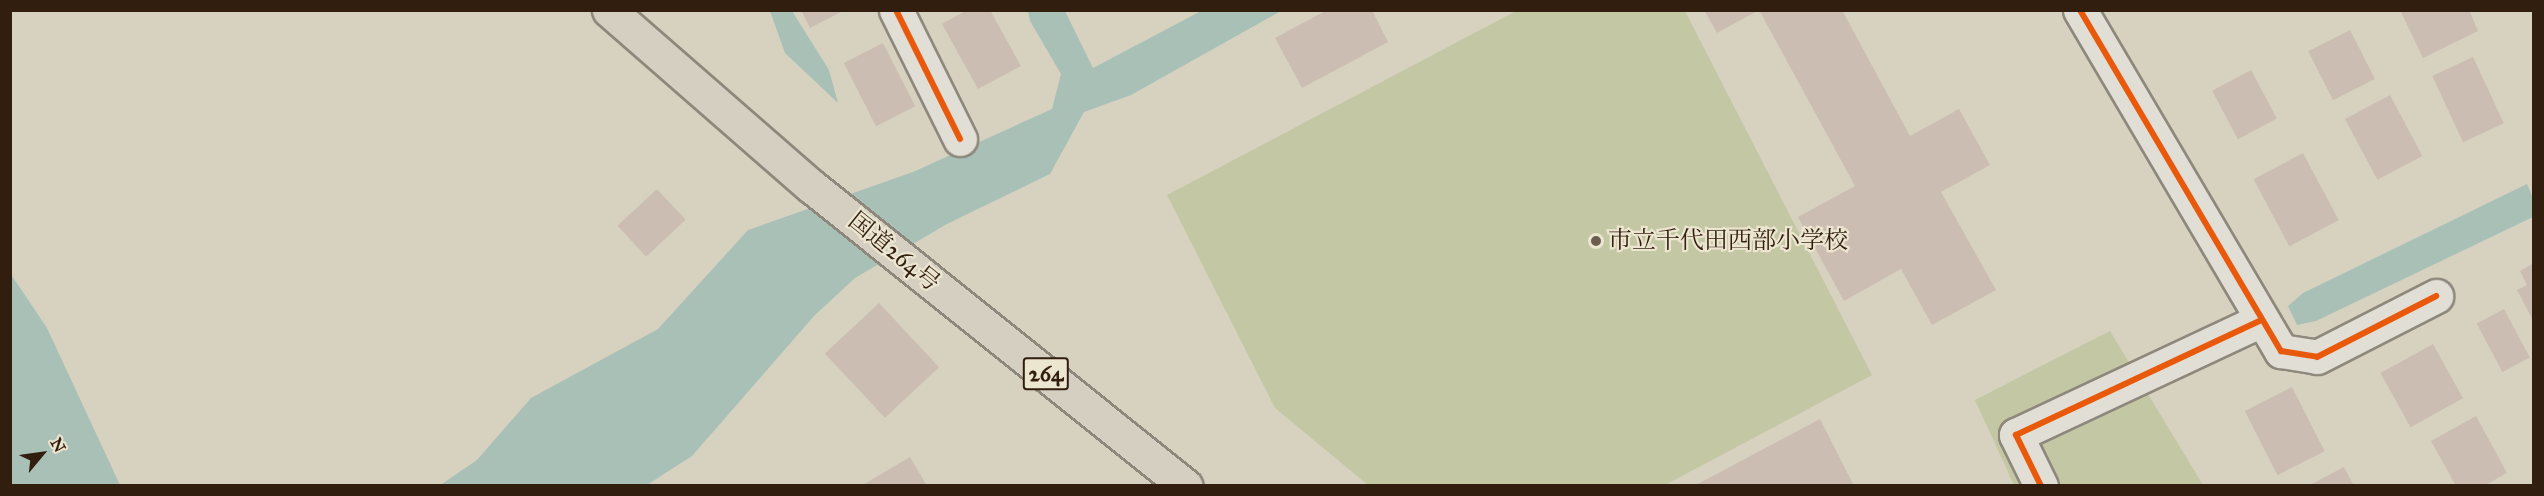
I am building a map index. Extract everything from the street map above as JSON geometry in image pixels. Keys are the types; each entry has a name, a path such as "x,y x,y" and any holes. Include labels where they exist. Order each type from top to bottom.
{"highway":[{"name":"国道264号","path":"609,10 811,186 1186,486"}],"street":[{"path":"896,10 960,139"},
{"path":"2080,10 2280,351 2317,357 2436,296"},
{"path":"2041,486 2016,435 2260,320"}],"green space":[{"path":"1516,11 1685,11 1872,375 1665,485 1368,485 1275,408 1167,195"},
{"path":"2110,331 2203,485 2014,485 1975,400"}],"shaded area":[{"path":"770,11 792,11 829,70 838,103 785,53"},
{"path":"1028,11 1065,11 1093,68 1201,11 1281,11 1131,95 1084,112 1050,174 947,224 855,278 814,316 692,456 647,485 439,486 477,460 531,398 658,329 748,230 913,172 1052,109 1061,74 1030,21"},
{"path":"2527,184 2533,198 2533,217 2316,321 2297,325 2288,306 2303,293"},
{"path":"10,273 47,328 120,485 11,485"}],"building":[{"path":"801,10 845,10 810,28"},
{"path":"967,10 990,10 1021,66 978,89 942,24"},
{"path":"1327,10 1372,10 1388,42 1302,88 1275,38"},
{"path":"1704,10 1759,10 1717,33"},
{"path":"1759,10 1842,10 1910,136 1959,109 1990,165 1941,192 1996,290 1932,325 1901,269 1844,301 1798,217 1855,186"},
{"path":"2400,10 2469,10 2478,31 2423,58"},
{"path":"2350,30 2375,79 2333,100 2308,51"},
{"path":"883,43 915,106 876,126 844,63"},
{"path":"2473,57 2504,123 2463,142 2432,76"},
{"path":"2251,70 2277,119 2238,139 2212,91"},
{"path":"2390,95 2422,156 2377,180 2345,119"},
{"path":"2303,153 2339,220 2289,246 2254,179"},
{"path":"657,189 686,220 646,257 618,226"},
{"path":"2534,263 2534,322 2517,290 2527,285 2520,271"},
{"path":"879,303 939,367 885,418 825,353"},
{"path":"2504,309 2530,358 2502,372 2477,324"},
{"path":"2433,344 2463,398 2411,427 2381,373"},
{"path":"2292,387 2325,451 2277,475 2245,411"},
{"path":"2476,416 2507,473 2484,486 2456,486 2431,441"},
{"path":"1820,419 1854,486 1694,486"},
{"path":"910,457 927,486 861,486"},
{"path":"2344,467 2354,486 2308,486"}],"cycle path":[{"path":"896,10 960,139"},
{"path":"2080,10 2281,351 2317,357 2436,296"},
{"path":"2041,486 2016,435 2261,320"}],"place":[{"name":"市立千代田西部小学校","path":"1596,241"}]}
